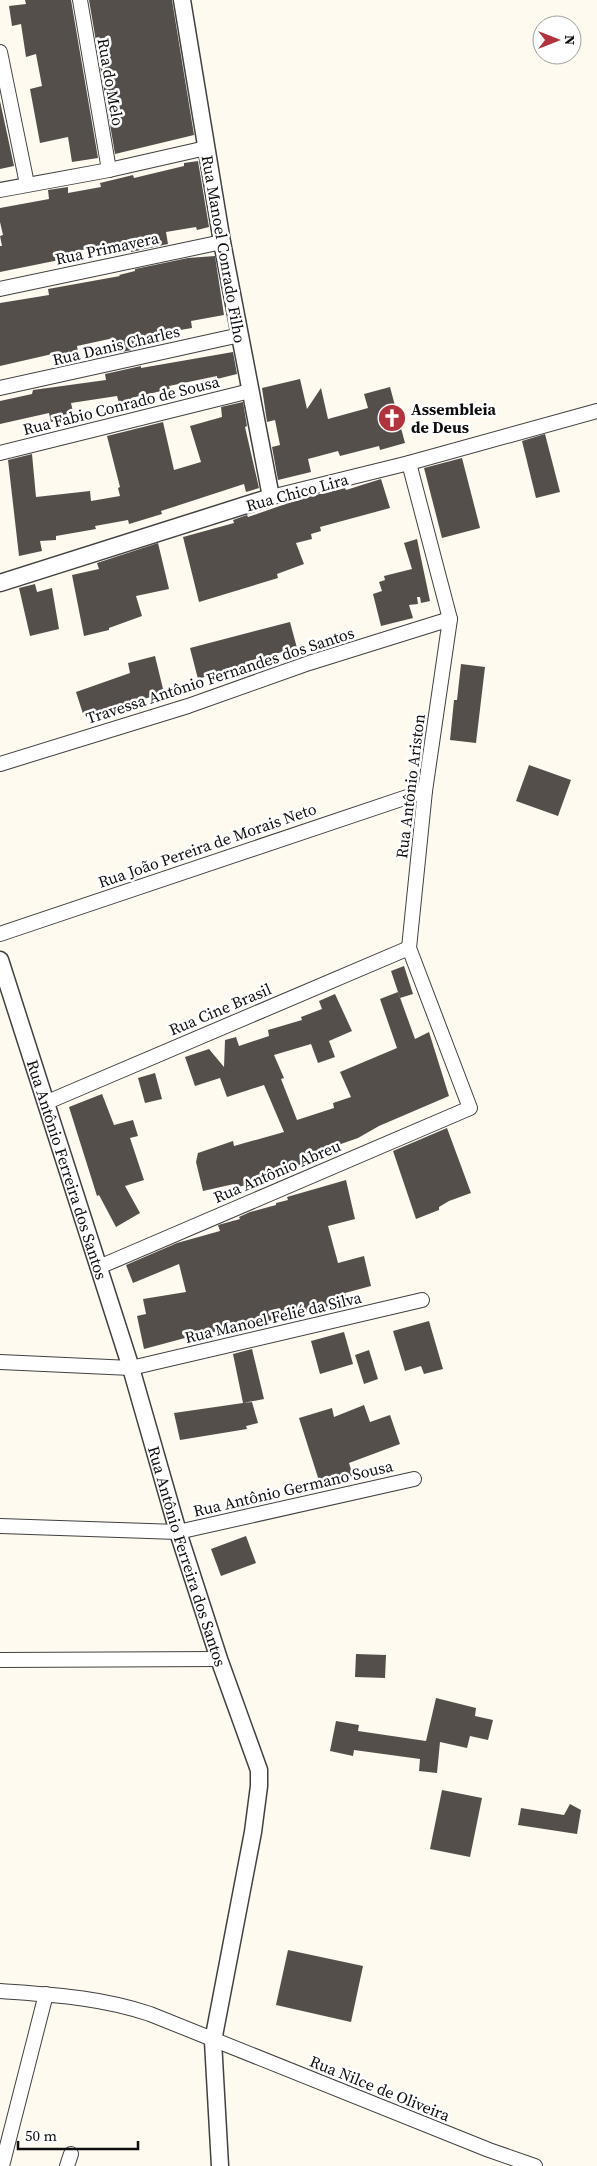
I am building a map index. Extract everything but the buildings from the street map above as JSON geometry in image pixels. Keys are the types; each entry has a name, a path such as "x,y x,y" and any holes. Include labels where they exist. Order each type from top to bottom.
{"street":[{"name":"Rua do Melo","path":"80,0 109,170"},
{"name":"Rua Manoel Conrado Filho","path":"182,0 222,242 271,497"},
{"path":"0,52 4,96 28,184"},
{"path":"0,190 109,170 206,148"},
{"name":"Rua Primavera","path":"0,289 222,242"},
{"name":"Rua Danis Charles","path":"0,388 240,335"},
{"name":"Rua Fabio Conrado de Sousa","path":"0,453 250,391"},
{"name":"Rua Chico Lira","path":"0,583 271,497 409,463 597,411"},
{"name":"Rua Antônio Ariston","path":"409,463 450,619 425,790 409,948 470,1108"},
{"name":"Travessa Antônio Fernandes dos Santos","path":"0,764 188,706 310,663 450,619"},
{"name":"Rua João Pereira de Morais Neto","path":"0,934 425,790"},
{"name":"Rua Cine Brasil","path":"45,1103 409,948"},
{"name":"Rua Antônio Ferreira dos Santos","path":"0,960 131,1368 178,1532 219,1659 259,1770 259,1786 253,1832 213,2041 220,2166"},
{"name":"Rua Antônio Abreu","path":"98,1267 470,1108"},
{"name":"Rua Manoel Felié da Silva","path":"0,1362 131,1368 422,1300"},
{"name":"Rua Antônio Germano Sousa","path":"0,1526 178,1532 414,1479"},
{"path":"0,1660 219,1659"},
{"name":"Rua Nilce de Oliveira","path":"0,1991 90,1998 150,2014 213,2041 489,2150 535,2166"},
{"path":"2,2166 46,1994"}],"place":[{"name":"Assembleia de Deus","path":"392,418"}]}
